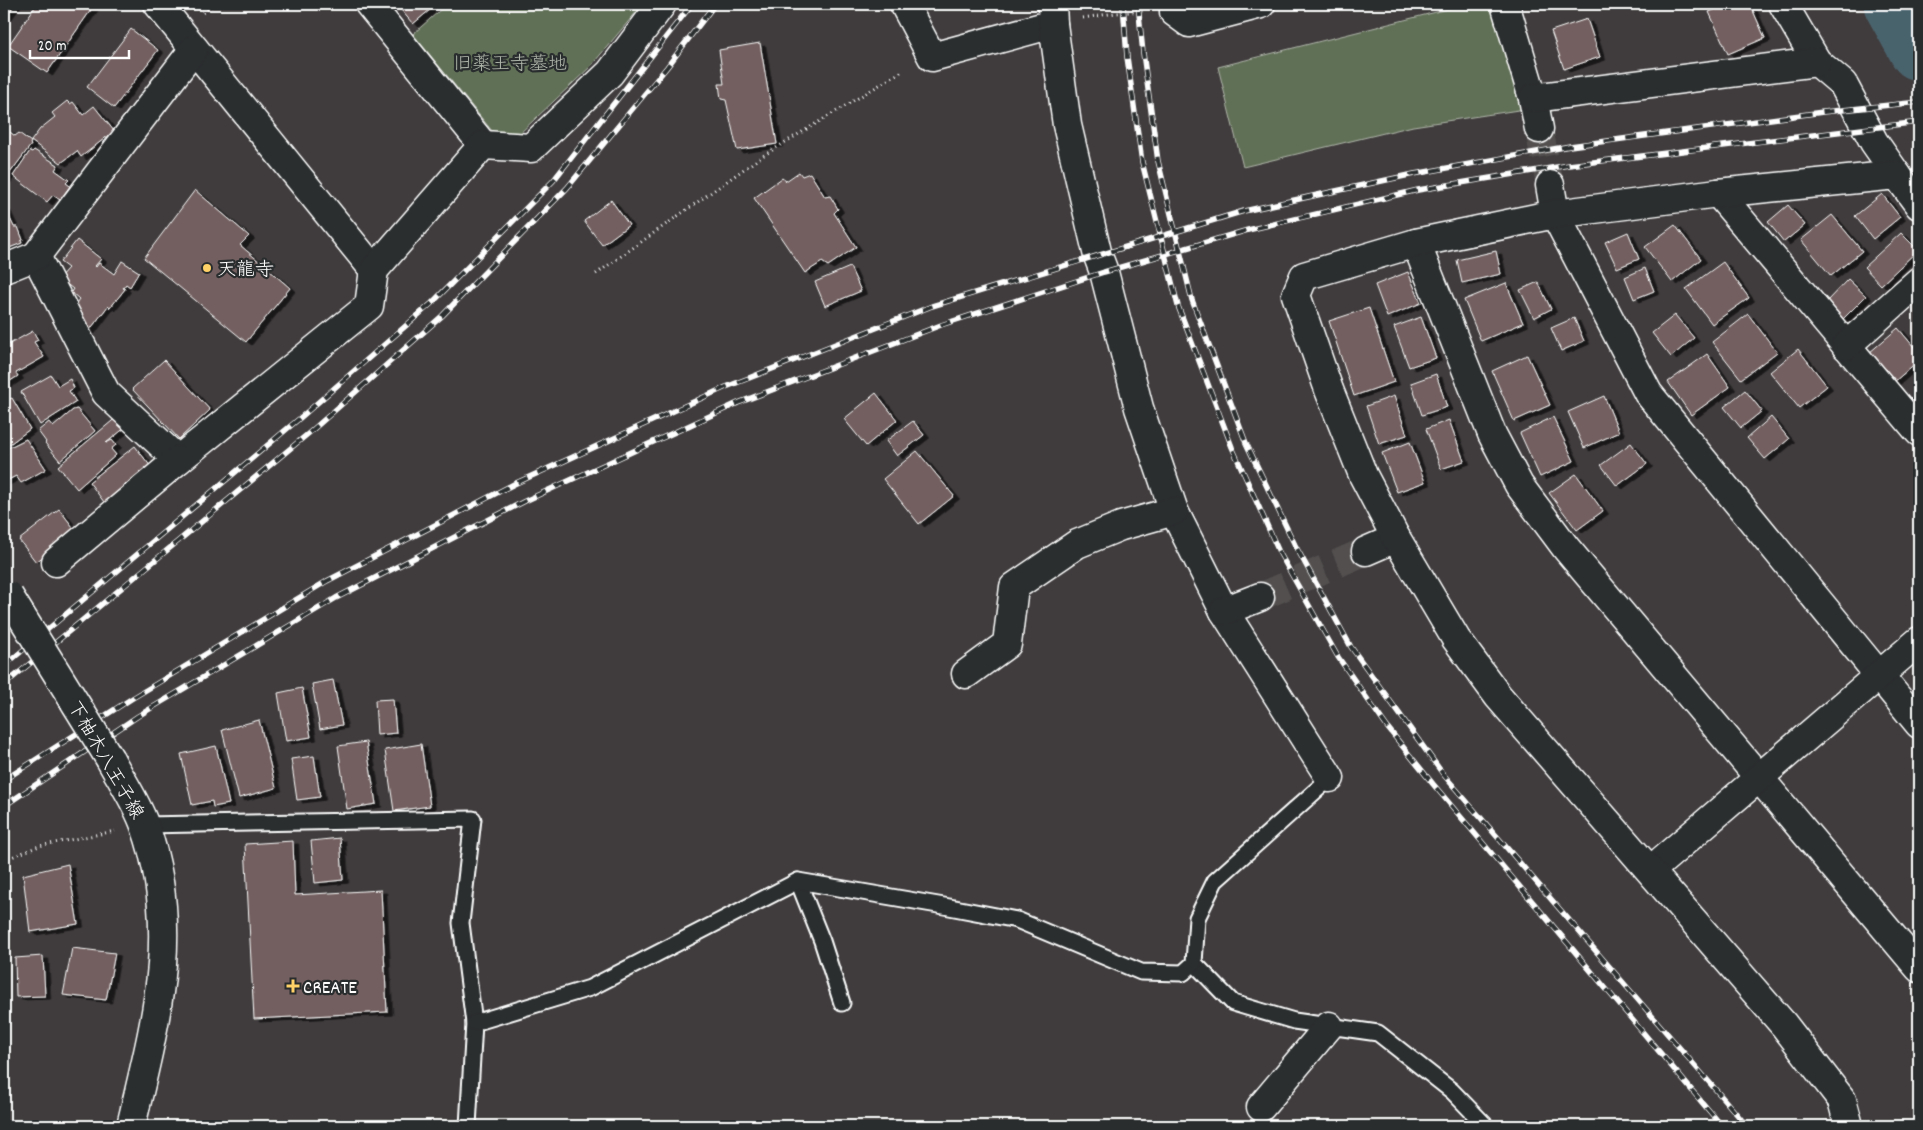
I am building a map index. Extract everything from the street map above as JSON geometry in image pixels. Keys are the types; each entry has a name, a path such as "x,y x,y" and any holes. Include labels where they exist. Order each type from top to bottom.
{"street":[{"path":"158,4 374,270"},
{"path":"368,4 483,145 532,148 610,73 662,4"},
{"path":"904,4 932,57 1052,14 1068,125 1098,256 1104,272 1139,408 1174,511 1224,611 1330,778"},
{"path":"1174,8 1189,23 1261,4"},
{"path":"1505,4 1533,98 1539,129"},
{"path":"1783,4 1817,62 1843,84 1874,142 1919,206"},
{"path":"4,269 36,256 194,49"},
{"path":"1533,98 1817,62"},
{"path":"56,562 178,460 369,306 374,270 483,145"},
{"path":"1849,1126 1842,1100 1784,1025 1498,696 1456,638 1396,538 1362,475 1329,390 1296,294 1304,276 1416,244 1555,214 1718,193 1897,175"},
{"path":"1550,185 1555,214 1648,393 1919,724"},
{"path":"1718,193 1919,432"},
{"path":"1416,244 1492,434 1519,485 1566,548 1919,968"},
{"path":"36,256 106,393 178,460"},
{"path":"1846,346 1919,281"},
{"path":"966,674 1008,644 1014,587 1077,544 1121,526 1174,511"},
{"path":"1366,551 1396,538"},
{"name":"下柚木八王子線","path":"6,590 110,759 145,825 156,864 163,905 164,943 161,982 154,1025 131,1126"},
{"path":"1224,611 1260,597"},
{"path":"1650,870 1919,641"},
{"path":"1261,1107 1329,1026"}],"lane":[{"path":"474,1023 590,988 798,881 1017,920 1140,972 1183,973 1194,962 1196,918 1215,881 1330,778"},
{"path":"145,825 473,819 461,923 474,1023 468,1126"},
{"path":"798,881 822,941 842,1003"},
{"path":"1194,962 1233,1002 1294,1020 1378,1033 1452,1091 1486,1126"}],"path":[{"path":"1052,14 1157,11 1174,8"},
{"path":"596,274 761,158 895,74 932,57"},
{"path":"4,860 39,846 145,825"}],"green space":[{"name":"旧薬王寺墓地","path":"447,4 643,4 590,67 518,135 493,132 413,34"},
{"path":"1468,4 1490,4 1525,109 1413,126 1243,167 1218,67"}],"building":[{"path":"4,4 15,4 4,19"},
{"path":"37,4 95,4 47,73 8,46"},
{"path":"396,4 437,4 413,24"},
{"path":"1728,4 1750,4 1765,38 1728,54 1709,12"},
{"path":"1587,19 1600,57 1564,69 1551,31"},
{"path":"131,29 158,50 114,108 87,87"},
{"path":"760,43 777,144 737,150 726,100 721,99 719,84 724,84 719,50"},
{"path":"67,101 70,104 73,102 83,115 94,106 114,131 81,157 77,151 61,163 31,141 40,129 55,117 52,113"},
{"path":"6,129 15,136 19,133 31,142 31,145 4,181 4,130"},
{"path":"34,150 58,165 55,170 69,180 66,183 70,186 60,200 53,195 47,202 13,176 30,151"},
{"path":"799,172 802,176 810,173 825,197 830,196 838,209 834,213 856,247 828,266 822,262 805,273 754,198 782,178 786,181"},
{"path":"195,190 249,236 240,245 290,288 246,342 144,258"},
{"path":"1882,194 1900,217 1873,239 1855,216"},
{"path":"611,200 629,225 602,245 584,221"},
{"path":"1788,205 1805,225 1784,242 1768,222"},
{"path":"4,209 14,227 18,227 23,240 21,241 22,243 4,250"},
{"path":"1832,215 1862,251 1831,276 1801,240"},
{"path":"1675,225 1701,259 1672,282 1645,247"},
{"path":"1628,232 1639,259 1617,268 1605,242"},
{"path":"1901,233 1918,250 1881,285 1864,267"},
{"path":"77,240 101,259 96,267 99,263 114,274 122,261 139,272 130,287 126,284 123,288 125,289 110,308 108,306 89,331 74,306 79,299 71,292 73,289 59,278 68,268 60,262"},
{"path":"1496,251 1501,274 1462,283 1457,260"},
{"path":"1723,262 1749,298 1712,324 1686,289"},
{"path":"850,267 861,291 825,306 815,282"},
{"path":"1645,268 1654,291 1634,299 1625,277"},
{"path":"1408,272 1421,303 1387,317 1375,285"},
{"path":"1848,279 1866,296 1843,319 1826,302"},
{"path":"1538,282 1551,309 1534,318 1520,290"},
{"path":"1506,283 1523,323 1481,341 1464,300"},
{"path":"1369,308 1394,382 1354,396 1329,321"},
{"path":"1748,314 1777,352 1741,379 1712,342"},
{"path":"1675,315 1694,338 1671,357 1652,333"},
{"path":"1421,317 1436,358 1409,367 1394,327"},
{"path":"1574,318 1584,341 1561,351 1551,328"},
{"path":"1898,328 1919,353 1919,360 1894,382 1869,353"},
{"path":"33,331 38,340 34,342 44,357 16,373 18,376 4,385 4,347"},
{"path":"1798,349 1827,386 1799,408 1770,372"},
{"path":"1707,354 1730,387 1691,415 1668,382"},
{"path":"1527,355 1550,405 1514,421 1492,371"},
{"path":"164,360 210,410 179,439 132,389"},
{"path":"1436,374 1447,407 1422,415 1411,383"},
{"path":"51,375 58,386 70,379 74,388 69,391 76,402 40,425 21,392"},
{"path":"1745,390 1762,411 1741,428 1724,407"},
{"path":"876,393 897,420 866,446 844,419"},
{"path":"1394,396 1407,435 1379,444 1366,406"},
{"path":"1604,396 1619,432 1584,448 1568,412"},
{"path":"12,398 30,429 7,446 4,440 4,401"},
{"path":"77,409 95,431 60,461 38,431 49,422 53,427 73,410"},
{"path":"118,416 126,427 106,443 112,440 116,445 111,449 116,455 77,489 58,466"},
{"path":"1553,417 1574,461 1540,477 1520,433"},
{"path":"1771,417 1789,439 1765,459 1747,438"},
{"path":"1449,420 1464,461 1441,469 1426,429"},
{"path":"913,421 924,435 897,456 886,441"},
{"path":"26,439 46,469 21,483 16,476 4,482 4,450"},
{"path":"1410,442 1425,482 1397,492 1382,453"},
{"path":"1631,443 1647,464 1617,486 1601,465"},
{"path":"135,446 154,471 107,506 89,482"},
{"path":"917,451 954,496 919,524 883,479"},
{"path":"1576,474 1603,511 1577,530 1549,493"},
{"path":"59,509 76,531 36,562 19,540"},
{"path":"333,680 342,725 320,729 312,684"},
{"path":"302,688 311,737 286,741 278,693"},
{"path":"393,699 396,733 377,735 375,700"},
{"path":"259,720 276,788 239,798 222,730"},
{"path":"366,742 376,804 347,809 338,746"},
{"path":"421,744 430,806 394,811 385,750"},
{"path":"216,746 229,804 213,807 212,801 192,805 181,754"},
{"path":"314,756 320,797 297,800 291,759"},
{"path":"340,838 343,880 315,883 311,841"},
{"path":"293,841 295,895 381,890 387,1012 254,1019 245,844"},
{"path":"68,864 78,924 30,932 23,875"},
{"path":"72,948 115,953 106,1000 63,995"},
{"path":"43,956 45,996 16,997 15,958"}],"waterway":[{"path":"1893,4 1919,51"}],"tunnel":[{"path":"1539,129 1550,185"},
{"path":"1260,597 1366,551"}],"railway":[{"path":"4,666 300,418 432,303 553,181 692,4"},
{"path":"4,685 309,433 442,316 567,188 667,67 715,4"},
{"path":"1123,4 1127,57 1142,162 1178,306 1232,447 1279,552 1338,657 1387,727 1722,1126"},
{"path":"1138,4 1158,161 1192,300 1246,443 1295,545 1351,647 1443,774 1747,1126"},
{"path":"4,780 131,699 327,581 514,484 726,387 932,306 1244,211 1414,174 1570,146 1823,112 1919,102"},
{"path":"4,806 138,716 336,598 525,501 738,403 941,325 1104,272 1248,230 1418,190 1569,165 1919,122"}],"place":[{"name":"天龍寺","path":"207,268"},
{"name":"CREATE","path":"293,986"}]}
